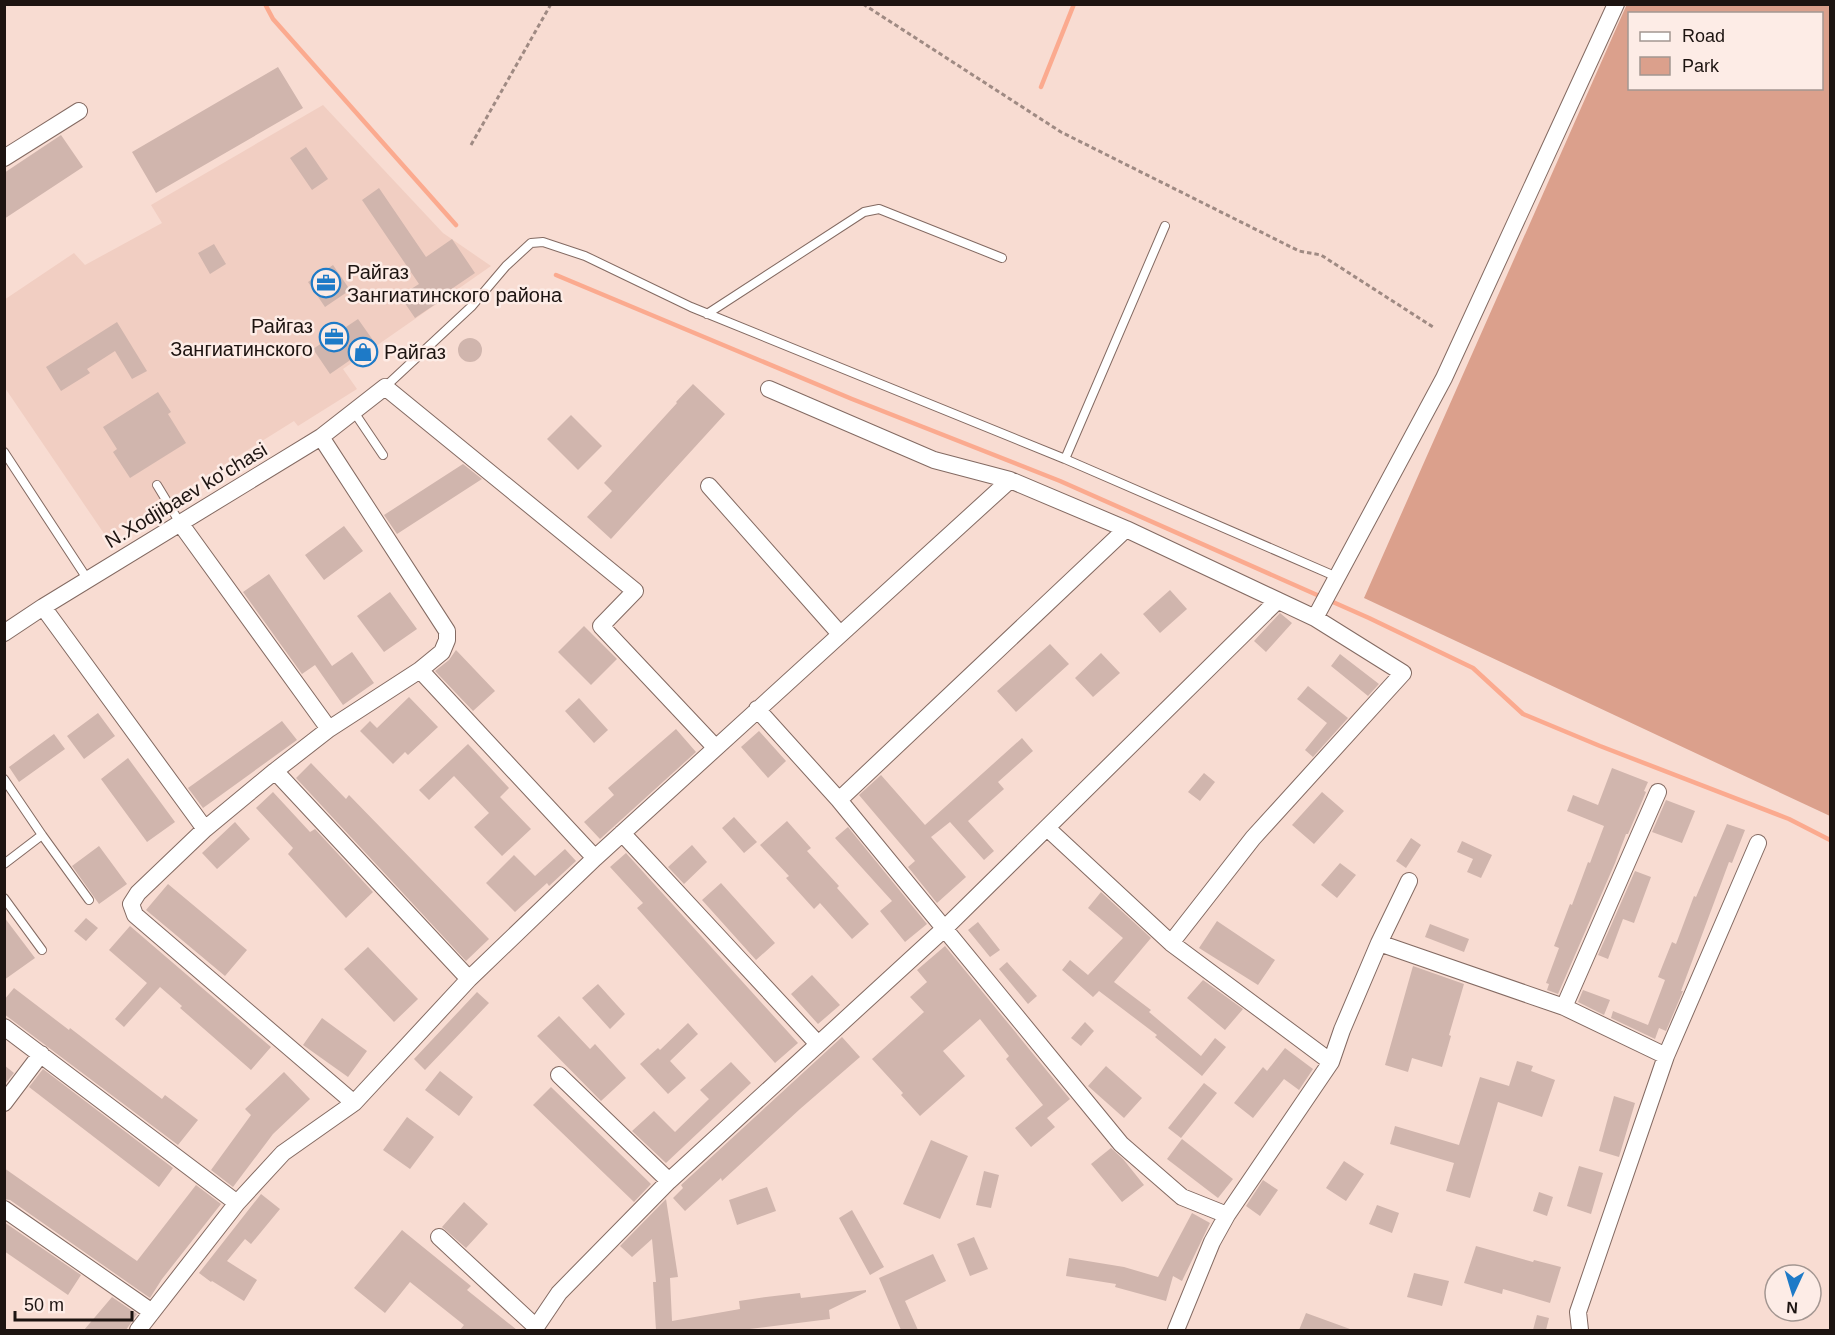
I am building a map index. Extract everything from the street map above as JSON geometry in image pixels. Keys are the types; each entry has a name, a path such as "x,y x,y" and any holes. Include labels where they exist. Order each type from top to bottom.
{"street":[{"path":"1322,605 1444,378 1616,4"},
{"path":"4,158 79,111"},
{"path":"385,387 635,591 601,626 715,747"},
{"name":"N.Xodjibaev ko'chasi","path":"4,633 321,437 385,387"},
{"path":"769,389 934,460 1010,480 1126,529 1277,601 1322,605 1402,672 1253,838 1171,943"},
{"path":"321,437 447,631 447,640 442,652 329,729 205,829 138,893 131,904 135,915 354,1103"},
{"path":"138,1330 237,1203 283,1153 354,1103 469,979 595,858 1010,480"},
{"path":"709,486 840,634"},
{"path":"180,523 329,729"},
{"path":"839,800 1126,529"},
{"path":"439,1237 535,1329 559,1293 669,1182 944,929 1277,601"},
{"path":"43,607 205,829"},
{"path":"420,669 595,858"},
{"path":"757,709 839,800 1120,1144 1182,1197 1227,1215"},
{"path":"275,771 469,979"},
{"path":"1564,1007 1658,792"},
{"path":"1047,828 1171,943 1331,1062"},
{"path":"622,833 818,1044"},
{"path":"1580,1330 1578,1312 1666,1056 1758,843"},
{"path":"1176,1330 1212,1242 1227,1215 1331,1062 1379,943 1409,881"},
{"path":"1379,943 1564,1007 1666,1056"},
{"path":"4,1027 237,1203"},
{"path":"4,1103 41,1054"},
{"path":"559,1075 669,1182"},
{"path":"4,1209 152,1312"}],"lane":[{"path":"707,314 864,212 873,209 879,209 1002,258"},
{"path":"1065,459 1165,226"},
{"path":"385,387 472,306 506,266 531,243 543,242 585,256 707,314 1065,459 1337,577"},
{"path":"354,412 383,454"},
{"path":"4,452 88,580"},
{"path":"157,485 180,523"},
{"path":"4,779 89,900"},
{"path":"4,864 42,835"},
{"path":"4,898 42,950"}],"path":[{"path":"471,145 551,4"},
{"path":"863,4 1061,132 1299,251 1321,255 1433,327"}],"shaded area":[{"path":"323,105 443,233 491,266 343,369 357,389 298,426 294,421 107,538 5,388 4,300 74,253 85,265 162,223 151,205"}],"green space":[{"path":"1627,4 1830,5 1830,816 1364,598"}],"building":[{"path":"278,67 303,108 156,193 132,152"},
{"path":"61,135 83,167 4,219 4,173"},
{"path":"306,147 328,179 312,190 290,158"},
{"path":"379,188 426,257 452,239 475,273 450,290 452,293 415,318 400,296 419,284 362,200"},
{"path":"214,244 226,264 210,274 198,253"},
{"path":"333,265 350,290 325,307 308,282"},
{"path":"358,319 375,343 330,374 313,349"},
{"path":"117,322 147,371 132,379 115,351 87,369 90,373 61,391 46,367"},
{"path":"470,338 475,339 481,345 481,355 475,361 470,362 465,361 459,355 458,350 459,345 465,339"},
{"path":"693,384 725,414 611,539 587,517 612,491 604,483"},
{"path":"158,392 171,412 168,414 186,443 130,478 113,452 117,449 103,427"},
{"path":"571,415 602,446 578,470 547,439"},
{"path":"463,464 482,479 397,534 384,515"},
{"path":"344,526 363,551 324,580 305,555"},
{"path":"269,574 332,666 352,652 374,683 343,705 315,665 302,674 243,592"},
{"path":"1170,590 1187,609 1160,633 1143,614"},
{"path":"390,592 417,629 384,652 357,616"},
{"path":"1280,613 1292,623 1266,652 1254,641"},
{"path":"584,626 617,659 591,685 558,652"},
{"path":"1050,644 1069,664 1016,712 997,691"},
{"path":"456,650 495,691 473,711 435,671 449,660"},
{"path":"1101,653 1120,673 1093,697 1075,678"},
{"path":"1340,654 1379,684 1368,696 1331,666"},
{"path":"1308,686 1348,718 1313,757 1305,750 1327,723 1297,699"},
{"path":"409,697 438,727 408,755 405,752 393,764 360,731 370,721 377,728"},
{"path":"579,698 608,730 594,743 565,711"},
{"path":"98,713 115,736 84,759 67,736"},
{"path":"282,721 297,740 203,808 188,788"},
{"path":"676,729 696,752 600,839 584,822 614,795 608,788"},
{"path":"759,731 786,761 768,778 741,747"},
{"path":"54,734 65,749 19,782 9,767"},
{"path":"1022,738 1033,751 998,782 1004,789 968,821 994,851 984,860 950,822 931,837 966,877 937,903 908,867 915,861 859,795 881,775 925,825"},
{"path":"468,744 509,788 500,797 531,829 502,856 474,827 489,813 454,776 429,800 419,790"},
{"path":"128,758 175,822 147,842 101,779"},
{"path":"311,763 346,799 349,795 489,939 466,961 296,778"},
{"path":"1612,768 1648,782 1644,791 1646,792 1558,994 1547,990 1549,984 1546,983 1559,948 1554,946 1604,826 1567,811 1573,795 1598,805"},
{"path":"1204,773 1215,782 1200,801 1188,792"},
{"path":"273,792 310,832 315,829 373,892 346,918 288,854 293,848 256,808"},
{"path":"1322,792 1344,811 1314,844 1292,825"},
{"path":"1666,800 1695,811 1682,843 1652,832"},
{"path":"734,817 757,842 744,853 722,828"},
{"path":"787,821 811,848 807,851 869,924 852,939 820,903 814,909 786,878 789,876 760,845"},
{"path":"235,822 250,839 217,869 202,853"},
{"path":"1727,824 1745,830 1732,863 1729,862 1681,991 1683,991 1666,1031 1659,1028 1655,1039 1611,1018 1613,1011 1648,1025 1665,980 1658,977 1672,942 1676,944 1694,896 1696,897"},
{"path":"848,827 927,924 905,942 880,911 892,901 835,838"},
{"path":"1411,838 1421,845 1406,868 1396,861"},
{"path":"1462,841 1492,855 1481,878 1467,872 1473,859 1457,852"},
{"path":"692,845 707,862 684,884 668,867"},
{"path":"99,846 127,884 99,904 72,866"},
{"path":"565,849 576,861 549,886 547,883 515,912 486,883 514,855 535,876"},
{"path":"626,853 798,1043 775,1063 637,908 643,903 610,867"},
{"path":"1340,863 1356,875 1337,898 1321,885"},
{"path":"1635,871 1651,877 1634,923 1623,919 1608,959 1598,955"},
{"path":"721,883 775,943 756,960 702,900"},
{"path":"168,884 247,950 225,976 146,910"},
{"path":"1101,892 1151,938 1114,982 1151,1010 1149,1012 1201,1056 1215,1038 1226,1047 1202,1076 1155,1037 1157,1035 1099,991 1093,997 1062,970 1070,960 1088,975 1123,938 1088,908"},
{"path":"4,917 35,958 4,980"},
{"path":"86,918 98,928 86,941 74,931"},
{"path":"1217,921 1275,960 1258,985 1199,948"},
{"path":"978,922 1000,950 990,957 968,930"},
{"path":"1430,924 1469,939 1464,952 1425,937"},
{"path":"130,926 271,1047 251,1070 180,1008 182,1006 160,987 124,1027 115,1019 147,983 109,950"},
{"path":"945,946 1070,1099 1047,1118 1055,1127 1031,1147 1015,1128 1043,1105 1006,1059 1009,1056 980,1019 943,1051 965,1076 920,1116 901,1095 903,1093 872,1059 924,1012 910,997 927,982 917,970"},
{"path":"368,947 418,999 394,1022 344,969"},
{"path":"1007,962 1037,996 1028,1004 999,969"},
{"path":"1413,966 1464,984 1442,1067 1412,1058 1408,1072 1385,1065"},
{"path":"812,975 840,1005 818,1024 791,994"},
{"path":"1203,980 1243,1009 1225,1030 1187,998"},
{"path":"598,984 625,1014 610,1029 582,998"},
{"path":"14,988 162,1099 165,1095 198,1120 178,1145 4,1014 4,1000"},
{"path":"1583,990 1610,1000 1604,1015 1578,1002"},
{"path":"477,992 489,1003 425,1070 414,1059"},
{"path":"559,1016 590,1049 595,1044 626,1078 601,1101 537,1036"},
{"path":"322,1018 367,1051 348,1077 303,1045"},
{"path":"1085,1022 1094,1031 1081,1046 1071,1038"},
{"path":"688,1023 698,1034 670,1061 686,1078 668,1094 640,1064 658,1048 660,1050"},
{"path":"842,1037 860,1057 722,1181 721,1178 685,1211 673,1198 683,1188 681,1185"},
{"path":"1285,1048 1313,1069 1299,1090 1284,1079 1253,1118 1234,1103 1263,1067 1267,1071"},
{"path":"1517,1061 1533,1066 1531,1071 1555,1080 1542,1117 1498,1102 1470,1198 1446,1191 1454,1163 1390,1144 1395,1126 1459,1145 1480,1077 1509,1086"},
{"path":"731,1062 751,1083 666,1163 632,1131 654,1111 675,1132 709,1099 700,1090"},
{"path":"4,1065 14,1073 4,1085"},
{"path":"1106,1066 1142,1098 1124,1118 1088,1086"},
{"path":"43,1069 173,1168 159,1187 29,1087"},
{"path":"440,1071 473,1097 459,1116 425,1090"},
{"path":"284,1072 310,1099 273,1134 233,1187 211,1170 251,1115 245,1109"},
{"path":"1204,1083 1217,1093 1181,1138 1168,1128"},
{"path":"551,1087 651,1184 634,1202 533,1105"},
{"path":"1614,1096 1635,1103 1619,1157 1599,1151"},
{"path":"407,1117 434,1137 410,1169 383,1150"},
{"path":"1182,1139 1233,1179 1218,1198 1167,1159"},
{"path":"931,1140 968,1156 940,1219 903,1204"},
{"path":"1111,1148 1144,1185 1122,1202 1091,1164"},
{"path":"1344,1161 1364,1174 1346,1201 1326,1188"},
{"path":"1579,1166 1603,1173 1591,1214 1567,1206"},
{"path":"4,1168 137,1261 196,1185 221,1204 162,1279 150,1298 10,1200 4,1199"},
{"path":"984,1171 999,1175 991,1208 976,1205"},
{"path":"1263,1180 1278,1190 1260,1216 1246,1206"},
{"path":"767,1187 776,1211 737,1225 729,1200"},
{"path":"1539,1192 1553,1197 1547,1216 1533,1211"},
{"path":"261,1194 280,1209 251,1244 245,1239 227,1261 257,1280 244,1301 199,1273"},
{"path":"666,1199 678,1277 670,1278 672,1321 740,1309 739,1301 800,1293 801,1298 866,1290 866,1292 829,1310 830,1319 741,1330 656,1330 653,1282 656,1282 652,1239 632,1257 620,1246"},
{"path":"464,1202 488,1224 466,1248 442,1227"},
{"path":"1377,1205 1399,1213 1392,1233 1369,1224"},
{"path":"852,1210 884,1267 870,1275 839,1218"},
{"path":"1192,1213 1210,1223 1182,1281 1173,1276 1166,1301 1115,1287 1116,1284 1066,1276 1069,1258 1124,1267 1158,1277"},
{"path":"4,1222 81,1275 68,1295 4,1251"},
{"path":"402,1230 471,1286 467,1290 517,1330 460,1330 464,1325 410,1282 385,1313 354,1288"},
{"path":"974,1237 988,1269 970,1276 957,1244"},
{"path":"1476,1246 1533,1262 1534,1260 1561,1267 1550,1303 1503,1289 1502,1294 1464,1283"},
{"path":"933,1254 946,1281 905,1301 918,1330 901,1330 879,1278"},
{"path":"1414,1273 1449,1281 1442,1306 1407,1297"},
{"path":"112,1297 137,1314 126,1330 84,1330"},
{"path":"1306,1313 1350,1329 1350,1330 1299,1330"},
{"path":"1537,1315 1549,1318 1546,1330 1533,1330"}],"waterway":[{"path":"265,4 273,19 456,225"},
{"path":"1041,87 1074,4"},
{"path":"556,275 852,399 1060,481 1369,618 1473,668 1523,714 1789,819 1830,840"}],"place":[{"name":"Райгаз Зангиатинского района","path":"326,283"},
{"name":"Райгаз Зангиатинского","path":"334,337"},
{"name":"Райгаз","path":"363,352"}]}
